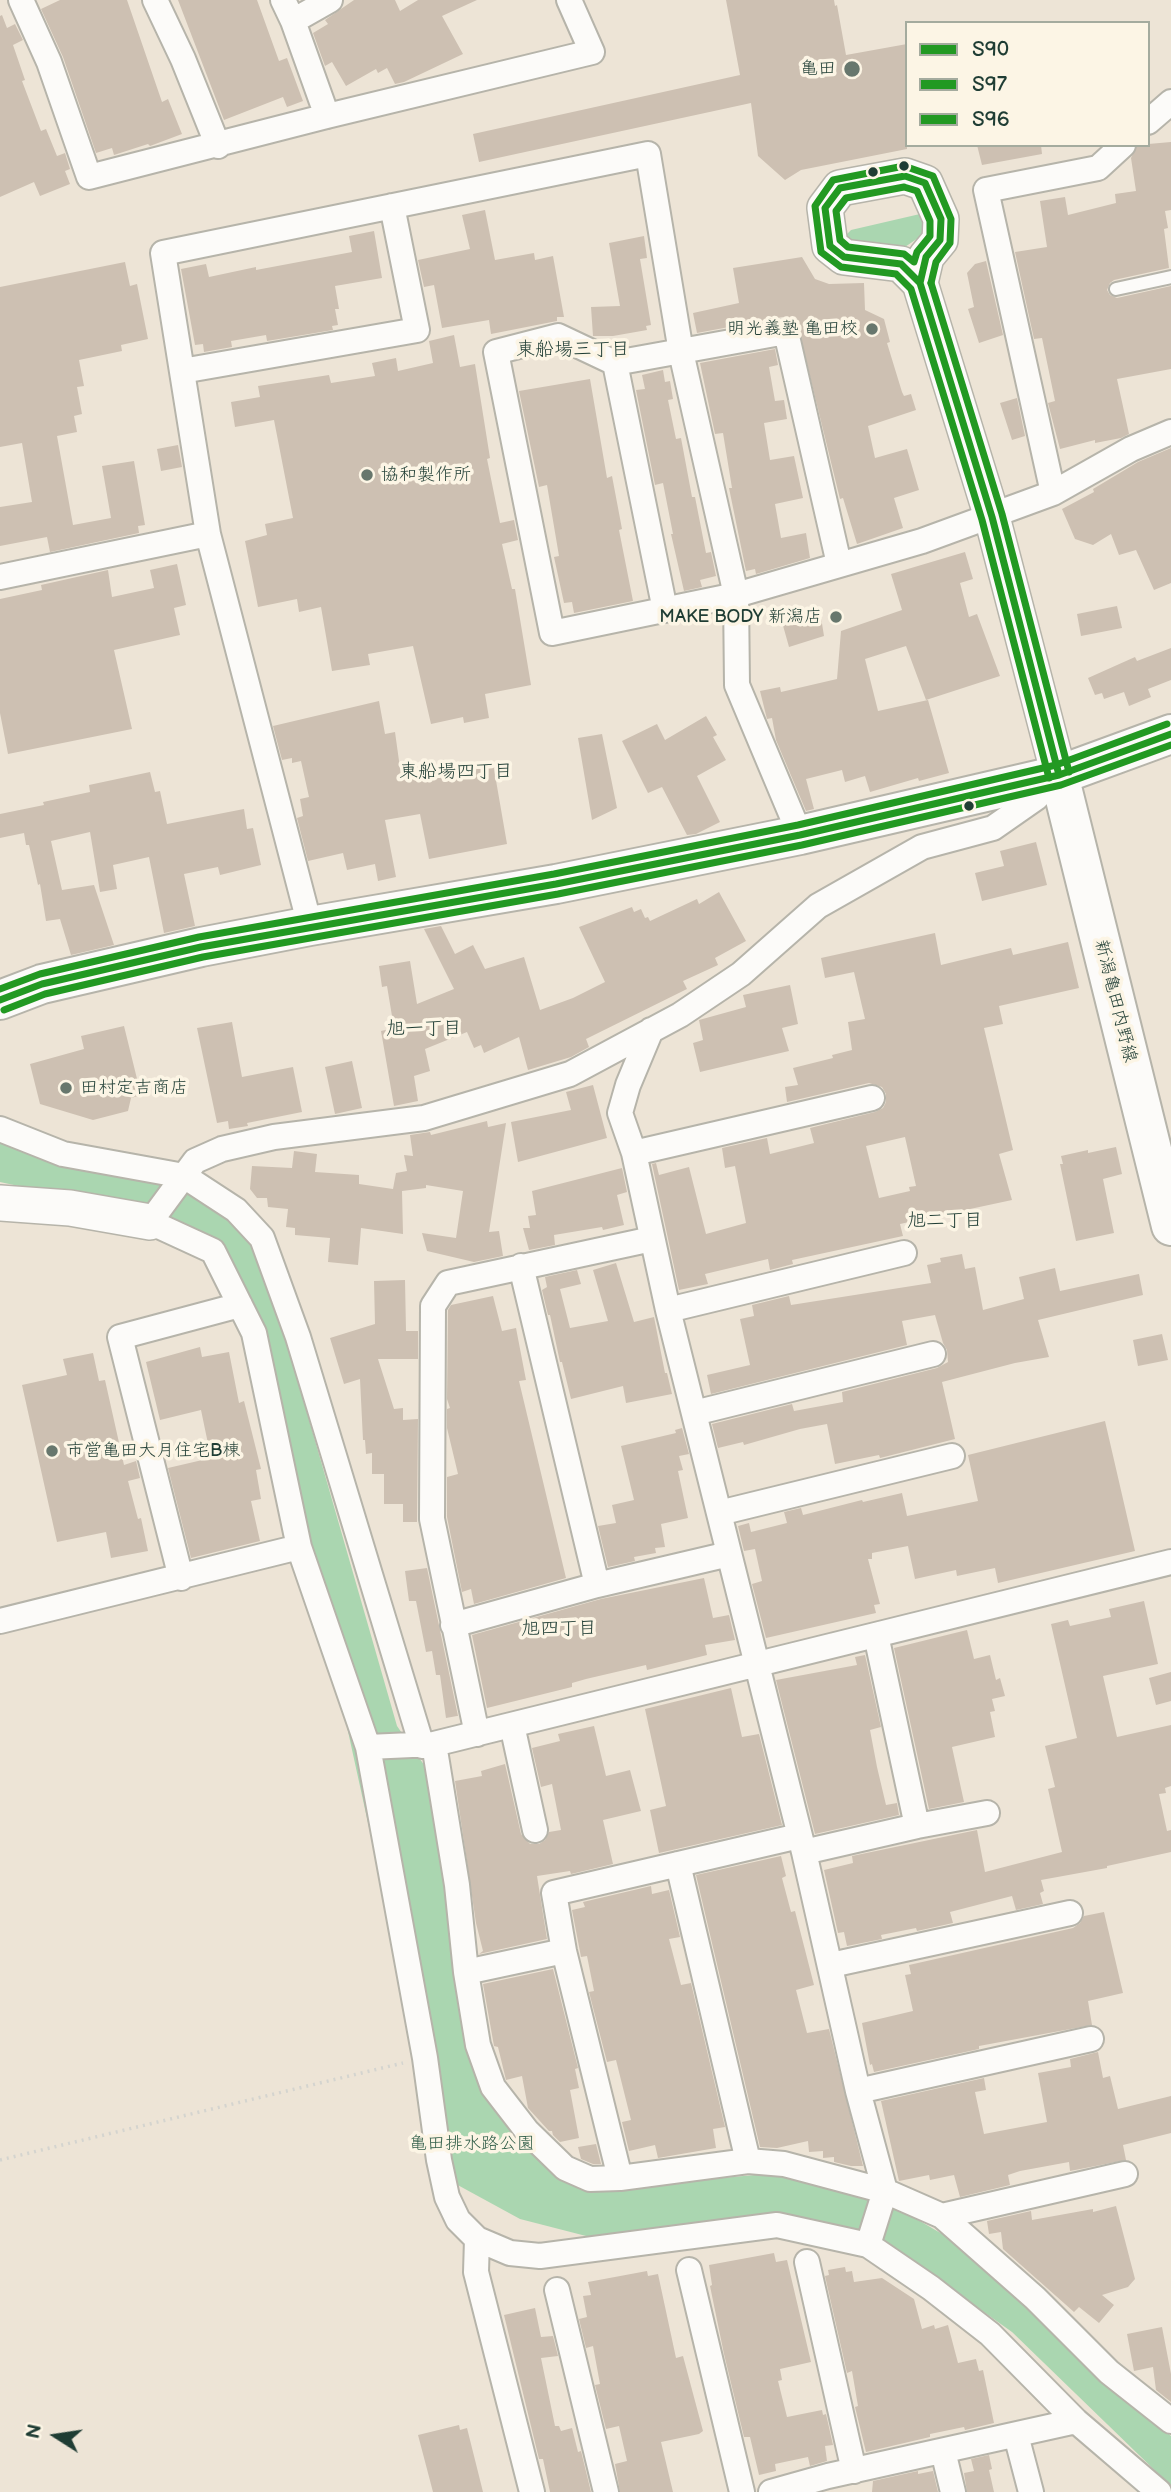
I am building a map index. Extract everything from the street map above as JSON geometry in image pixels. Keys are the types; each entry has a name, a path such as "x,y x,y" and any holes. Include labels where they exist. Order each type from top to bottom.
{"main road":[{"path":"920,283 992,517 1059,775"},
{"path":"0,1000 42,984 201,947 556,884 800,835 1059,775 1171,734"},
{"name":"新潟亀田内野線","path":"1059,775 1165,1175 1171,1226"},
{"path":"0,1203 70,1208 150,1222"}],"street":[{"path":"21,0 49,62 89,177 592,52 569,0"},
{"path":"155,0 183,59 218,146"},
{"path":"327,116 288,10 330,0"},
{"path":"1150,120 1171,102"},
{"path":"1054,493 986,190 1098,169 1121,147"},
{"path":"310,926 208,534 163,253 648,153 681,352 736,595 737,685 800,835"},
{"path":"182,371 417,330 392,206"},
{"path":"839,564 786,332 615,363 558,336 496,352 552,633 736,595 922,541 1054,493 1131,449 1171,432"},
{"path":"615,363 665,610"},
{"path":"0,577 208,534"},
{"path":"1059,775 1036,798 993,828 922,847 818,906 741,974 680,1015 570,1074 424,1118 274,1137 222,1149 195,1161 150,1222 213,1251 254,1333 299,1547 368,1747 425,2058 447,2197 458,2220 477,2239 510,2253 540,2256 777,2225 868,2245 931,2288 990,2334 1076,2421 1159,2492"},
{"path":"651,1030 628,1085 620,1113 634,1153 668,1310 802,1844 858,2091 885,2190 868,2245"},
{"path":"634,1153 872,1098"},
{"path":"0,1129 63,1154 184,1176 236,1210 262,1238 298,1337 428,1745 457,1885 466,1972 478,2045 494,2087 527,2131 565,2168 590,2179 620,2178 748,2161 784,2164 885,2190 942,2216 1035,2298 1109,2372 1171,2421"},
{"path":"477,1734 432,1519 433,1306 448,1283 652,1239"},
{"path":"668,1310 904,1253"},
{"path":"521,1266 597,1585"},
{"path":"181,1578 120,1337 240,1305"},
{"path":"694,1413 933,1354"},
{"path":"719,1513 952,1456"},
{"path":"0,1621 299,1547"},
{"path":"453,1625 597,1585 729,1554"},
{"path":"368,1747 428,1745 477,1734 1171,1562"},
{"path":"876,1635 917,1826"},
{"path":"512,1725 535,1830"},
{"path":"620,2178 564,1951 554,1893 678,1864 986,1813"},
{"path":"678,1864 748,2161"},
{"path":"831,1965 1070,1913"},
{"path":"466,1972 564,1951"},
{"path":"858,2091 1091,2039"},
{"path":"942,2216 1125,2174"},
{"path":"477,2239 477,2272 532,2492"},
{"path":"807,2262 854,2471"},
{"path":"689,2270 742,2492"},
{"path":"557,2290 606,2492"},
{"path":"771,2492 830,2484 854,2471 1076,2421"},
{"path":"1016,2435 1031,2492"},
{"path":"943,2451 953,2492"}],"lane":[{"path":"1116,289 1171,277"}],"path":[{"path":"0,2160 425,2058"}],"green space":[{"path":"920,214 928,217 924,234 902,249 850,243 846,235 851,230"},
{"name":"亀田排水路公園","path":"0,1138 191,1190 258,1242 397,1726 429,1772 494,2105 547,2169 599,2189 777,2173 894,2206 956,2242 1171,2436 1171,2486 1012,2332 891,2246 761,2218 590,2237 520,2219 432,2171 410,2015 262,1338 217,1245 139,1212 0,1182"}],"building":[{"path":"60,0 127,0 162,102 168,99 182,134 114,155 112,148 96,153 63,57 41,9"},
{"path":"178,0 257,0 279,61 287,58 303,101 287,107 283,97 224,120"},
{"path":"354,0 395,0 400,11 418,0 477,0 442,16 463,54 404,82 395,84 387,68 378,73 376,69 346,86 332,62 325,66 313,33 328,24 325,20"},
{"path":"726,0 834,0 846,55 905,44 907,149 801,170 785,180 758,156 751,103 479,162 473,134 740,75"},
{"path":"2,15 7,28 15,24 23,40 13,45 25,80 22,81 41,131 46,129 57,156 65,153 70,169 65,171 70,184 40,196 34,182 0,197"},
{"path":"1171,142 1171,210 1165,211 1168,228 1164,229 1169,268 1114,280 1107,290 1117,298 1171,286 1171,369 1117,379 1129,434 1121,438 1095,443 1095,440 1060,449 1048,403 1055,401 1042,338 1034,339 1015,252 1047,247 1040,201 1065,197 1068,215 1116,203 1115,194 1136,191 1131,158 1136,147 1150,147 1150,144"},
{"path":"978,147 1041,147 1042,154 982,165"},
{"path":"485,210 495,260 534,253 535,260 553,256 564,317 557,317 557,321 491,334 489,320 442,328 434,285 424,287 418,260 470,249 462,215"},
{"path":"374,231 382,278 335,286 339,309 335,309 338,325 332,326 333,330 267,341 266,335 231,341 232,347 204,352 203,344 195,345 181,269 206,264 209,277 352,252 349,236"},
{"path":"644,236 647,258 640,259 651,325 646,326 647,330 613,336 593,336 591,307 620,306 609,243"},
{"path":"802,257 815,279 829,284 864,283 865,310 884,319 890,342 887,343 902,392 904,396 911,394 916,410 868,426 875,458 907,449 919,490 894,498 903,528 857,544 843,498 840,499 797,323 791,318 783,317 697,333 693,313 739,303 733,268"},
{"path":"986,261 1003,335 979,343 968,309 974,307 967,273 975,264"},
{"path":"125,262 130,286 137,284 148,339 121,345 122,351 79,360 84,386 77,387 82,414 74,416 77,432 57,436 73,525 111,518 102,466 134,461 145,525 138,526 139,533 50,552 47,537 0,546 0,507 32,502 22,443 0,447 0,287"},
{"path":"454,335 460,367 475,364 490,458 487,459 500,523 514,520 518,540 502,544 512,589 515,589 531,685 485,694 489,718 464,723 463,717 431,724 413,646 368,654 370,665 332,671 321,607 299,612 297,599 258,607 245,541 267,535 265,524 293,518 274,420 235,427 231,402 260,397 258,386 329,375 331,383 375,376 372,363 396,358 398,371 433,363 429,341"},
{"path":"775,349 778,365 769,367 775,401 784,400 787,419 764,423 770,460 794,456 803,498 775,504 781,538 806,533 810,558 756,574 755,569 746,571 729,488 732,488 723,433 715,434 700,363"},
{"path":"663,370 665,382 670,381 673,399 668,400 676,439 681,438 706,553 711,552 716,576 700,580 702,587 684,591 663,483 655,485 636,390 645,389 642,375"},
{"path":"590,379 607,478 612,476 633,601 574,613 572,602 564,603 554,557 559,556 547,485 539,487 519,391"},
{"path":"1017,398 1025,436 1012,440 1000,403"},
{"path":"178,445 182,467 161,471 157,449"},
{"path":"1171,448 1171,583 1154,590 1136,550 1119,555 1111,534 1093,545 1075,539 1062,509 1094,492 1093,489 1138,462"},
{"path":"965,552 973,579 960,583 969,617 977,614 1000,676 926,700 906,646 865,659 878,711 928,700 949,773 919,781 918,778 870,792 865,776 845,782 842,770 806,779 814,809 806,811 776,740 772,718 767,719 760,691 780,687 781,692 837,679 841,631 902,610 891,574"},
{"path":"177,564 186,605 174,608 180,635 114,650 132,729 8,754 0,713 0,599 42,590 41,585 108,570 112,597 154,588 150,570"},
{"path":"1117,606 1122,628 1081,636 1077,614"},
{"path":"820,611 824,636 789,647 782,622"},
{"path":"1171,648 1171,680 1148,689 1151,697 1129,706 1124,692 1104,699 1102,693 1095,695 1088,678 1135,657 1137,661"},
{"path":"379,701 385,734 395,732 400,768 433,762 436,774 493,763 507,844 429,859 420,814 385,820 396,877 378,881 375,864 347,870 343,853 308,861 297,818 303,816 300,799 309,797 301,761 292,763 292,758 282,760 273,726"},
{"path":"706,716 717,735 713,737 726,760 697,776 720,822 696,834 687,835 662,787 648,793 622,741 657,724 665,740"},
{"path":"602,734 617,808 592,820 578,738"},
{"path":"150,772 155,792 160,791 167,824 244,809 247,829 253,828 261,865 220,875 218,867 184,874 195,926 164,933 149,857 113,865 117,889 100,892 90,832 51,841 62,890 94,885 114,945 71,955 60,919 46,921 40,884 38,885 24,833 0,838 0,814 90,792 89,785"},
{"path":"1036,842 1047,885 982,901 975,873 1004,866 1000,851"},
{"path":"719,892 746,941 715,958 718,965 683,981 687,989 586,1039 589,1047 571,1057 528,1070 519,1037 484,1053 481,1045 474,1048 467,1032 425,1049 430,1071 414,1076 418,1101 394,1106 381,1031 394,1028 387,986 382,987 379,966 410,961 417,1004 454,989 424,929 441,926 455,954 473,945 485,969 524,957 540,1010 605,982 579,927 632,907 634,912 641,909 645,918 648,917 650,921 697,899 699,904"},
{"path":"935,933 941,965 1011,948 1013,955 1068,942 1079,988 999,1006 1003,1024 984,1028 1013,1150 999,1154 1012,1200 900,1224 903,1236 792,1260 793,1264 770,1270 768,1259 705,1274 708,1284 679,1290 652,1164 656,1163 659,1175 689,1167 706,1234 746,1223 735,1166 725,1168 722,1148 767,1138 770,1154 814,1143 810,1128 875,1112 883,1108 886,1102 882,1087 869,1083 787,1102 785,1087 798,1085 793,1068 833,1058 832,1055 852,1050 848,1022 865,1019 854,972 825,978 821,958","holes":["905,1137 916,1186 909,1187 910,1191 879,1198 866,1146"]},
{"path":"790,985 798,1024 782,1028 789,1051 700,1072 693,1043 703,1040 699,1020 746,1007 743,995"},
{"path":"232,1022 242,1077 293,1067 302,1112 229,1129 228,1121 217,1123 197,1028"},
{"path":"124,1026 141,1095 131,1098 128,1111 93,1120 40,1104 30,1064 84,1049 81,1036"},
{"path":"352,1061 362,1108 335,1114 325,1067"},
{"path":"593,1085 607,1138 518,1162 511,1122 571,1110 566,1092"},
{"path":"487,1121 488,1127 506,1123 489,1232 499,1231 503,1256 474,1262 427,1251 422,1233 456,1238 463,1191 426,1185 426,1188 402,1191 403,1234 361,1228 358,1265 328,1262 330,1238 295,1235 295,1228 286,1227 288,1209 268,1207 267,1198 257,1198 250,1189 252,1166 292,1168 294,1151 317,1154 315,1172 359,1175 359,1184 393,1189 396,1173 407,1171 404,1155 413,1156 410,1135 430,1132 431,1135"},
{"path":"1116,1147 1122,1174 1103,1179 1114,1233 1076,1241 1060,1164 1063,1164 1061,1156"},
{"path":"622,1168 627,1192 617,1195 624,1225 554,1235 555,1245 529,1250 523,1228 530,1228 528,1216 536,1215 532,1191"},
{"path":"962,1254 965,1269 975,1267 983,1310 1024,1299 1019,1277 1055,1268 1060,1291 1139,1274 1143,1295 1038,1320 1049,1357 942,1382 955,1439 880,1458 879,1455 835,1464 827,1424 744,1445 743,1442 718,1448 712,1424 792,1404 794,1411 843,1402 842,1392 937,1368 948,1362 947,1350 935,1315 902,1321 907,1345 711,1394 707,1375 750,1365 740,1319 754,1316 752,1305 789,1296 791,1305 931,1283 927,1265 941,1262 940,1258"},
{"path":"616,1263 634,1322 654,1317 672,1394 626,1403 623,1386 571,1399 542,1290 547,1287 545,1277 577,1270 581,1284 560,1289 570,1328 608,1321 593,1270"},
{"path":"405,1280 406,1331 418,1331 418,1359 378,1359 394,1409 403,1408 403,1420 418,1419 417,1522 403,1522 403,1504 384,1504 384,1474 372,1474 372,1453 366,1454 363,1440 360,1379 344,1384 330,1338 375,1324 374,1281"},
{"path":"493,1296 502,1331 516,1328 526,1380 519,1381 566,1578 474,1604 471,1589 462,1592 447,1517 447,1477 458,1474 447,1428 447,1409 450,1408 447,1399 448,1310 451,1305"},
{"path":"1162,1334 1168,1360 1138,1366 1133,1340"},
{"path":"200,1347 202,1357 229,1352 239,1403 244,1401 261,1469 256,1470 261,1499 251,1501 260,1541 191,1558 168,1468 211,1458 201,1410 160,1420 146,1362"},
{"path":"93,1353 99,1381 105,1380 124,1465 136,1461 140,1478 128,1481 138,1519 141,1518 148,1551 111,1558 106,1532 57,1542 22,1385 67,1375 63,1359"},
{"path":"1105,1421 1135,1551 998,1583 995,1568 957,1576 956,1570 915,1579 908,1546 872,1553 872,1559 868,1559 880,1604 874,1605 876,1613 766,1638 752,1584 762,1581 755,1549 744,1551 738,1526 749,1523 751,1532 787,1523 784,1512 801,1508 803,1515 902,1493 907,1516 978,1501 968,1455"},
{"path":"682,1428 689,1454 679,1456 683,1470 678,1471 688,1518 661,1524 665,1547 655,1548 656,1553 634,1557 635,1561 608,1567 598,1526 616,1523 612,1505 634,1500 621,1446 676,1433 675,1430"},
{"path":"427,1568 458,1716 446,1718 440,1675 436,1675 432,1651 426,1652 416,1601 409,1601 405,1571"},
{"path":"704,1578 713,1618 729,1615 735,1640 705,1645 707,1655 647,1670 646,1665 586,1679 572,1683 572,1687 487,1708 472,1635 601,1599"},
{"path":"1144,1601 1158,1664 1103,1676 1117,1737 1171,1725 1171,1786 1165,1788 1166,1793 1159,1794 1167,1831 1171,1830 1171,1852 1107,1868 1041,1880 1043,1904 1016,1910 1012,1896 950,1912 953,1923 881,1935 882,1939 847,1946 844,1932 838,1933 824,1870 853,1863 852,1856 977,1830 985,1872 1062,1852 1048,1789 1055,1787 1045,1746 1077,1738 1051,1624 1068,1620 1070,1626 1111,1617 1109,1609"},
{"path":"967,1630 974,1659 990,1655 996,1680 1000,1678 1005,1696 992,1699 995,1711 990,1712 995,1737 952,1747 964,1802 929,1809 894,1648"},
{"path":"865,1655 881,1727 870,1730 877,1767 886,1805 897,1803 899,1815 815,1834 776,1680 857,1665 855,1657"},
{"path":"1171,1672 1171,1701 1156,1705 1149,1678"},
{"path":"731,1688 742,1737 759,1734 782,1825 659,1853 650,1810 666,1806 645,1709"},
{"path":"594,1726 606,1776 630,1770 641,1811 603,1820 613,1864 571,1874 570,1871 537,1876 547,1939 479,1954 483,1951 476,1923 455,1781 482,1776 481,1771 505,1764 521,1834 530,1844 539,1844 549,1832 561,1830 552,1784 541,1787 532,1748 560,1741 558,1734"},
{"path":"781,1856 786,1876 782,1878 791,1912 795,1911 814,1985 796,1990 807,2033 829,2029 863,2166 834,2162 834,2157 823,2158 823,2151 809,2152 808,2141 777,2148 760,2147 696,1875"},
{"path":"651,1886 652,1894 669,1890 680,1937 669,1939 681,1985 691,1983 725,2127 713,2129 716,2148 658,2158 655,2145 629,2151 622,2122 631,2120 616,2060 607,2062 589,1992 594,1991 587,1956 581,1957 572,1910 585,1907 583,1902"},
{"path":"1104,1912 1123,1993 1088,2001 1092,2025 979,2046 979,2049 874,2072 872,2064 870,2065 862,2023 913,2011 905,1975 911,1974 909,1965 1073,1928 1084,1916"},
{"path":"553,1969 578,2068 575,2069 579,2088 570,2090 579,2138 560,2142 528,2108 522,2076 506,2080 498,2047 494,2046 483,1984"},
{"path":"1098,2052 1103,2078 1110,2076 1118,2109 1171,2096 1171,2133 1123,2145 1126,2160 1070,2171 1069,2162 1020,2171 1008,2175 1010,2185 960,2197 954,2175 930,2180 929,2175 899,2181 881,2101 984,2078 986,2090 975,2092 984,2134 1047,2122 1038,2073 1071,2067 1070,2059"},
{"path":"596,2144 601,2164 581,2159 578,2147"},
{"path":"1116,2206 1135,2279 1128,2287 1102,2295 1114,2305 1099,2323 1079,2307 1074,2312 1003,2249 1001,2232 989,2234 987,2221 1031,2211 1032,2220 1093,2209 1093,2212"},
{"path":"774,2253 776,2262 787,2260 811,2362 780,2369 782,2380 778,2381 787,2417 822,2410 823,2415 826,2414 833,2445 825,2446 827,2461 810,2466 808,2457 775,2464 776,2471 759,2475 750,2437 744,2437 724,2354 710,2286 709,2265"},
{"path":"845,2267 846,2272 852,2271 854,2282 882,2278 914,2299 922,2329 934,2325 935,2329 948,2325 958,2363 976,2359 979,2371 983,2370 994,2423 930,2434 930,2437 866,2452 855,2407 858,2406 852,2371 847,2373 825,2276 829,2275 828,2270"},
{"path":"647,2271 648,2276 658,2274 676,2358 683,2356 703,2431 661,2442 673,2492 620,2492 615,2464 627,2461 619,2426 606,2429 595,2385 600,2384 593,2346 586,2348 579,2319 587,2317 583,2296 591,2295 588,2282"},
{"path":"535,2308 541,2337 553,2336 558,2356 541,2358 555,2426 559,2426 561,2431 572,2428 591,2492 550,2492 543,2459 539,2459 504,2315"},
{"path":"1162,2327 1171,2374 1171,2402 1156,2390 1153,2367 1134,2371 1127,2334"},
{"path":"459,2425 460,2430 467,2428 483,2492 433,2492 418,2435"},
{"path":"989,2455 994,2492 967,2492 964,2473 974,2471 971,2459"},
{"path":"918,2471 918,2474 933,2471 938,2492 872,2492 873,2481"}],"transit line":[{"name":"S97","path":"931,283 936,262 950,243 951,219 933,176 904,166 833,180 815,206 821,252 841,267 896,274 911,289 982,520 1049,778"},
{"name":"S90","path":"905,176 925,183 941,219 940,240 926,257 920,283 901,264 844,257 830,246 825,208 840,188 905,176"},
{"name":"S96","path":"904,187 917,191 930,221 930,236 917,252 914,262 904,254 848,247 840,240 836,211 846,198 904,187"},
{"name":"S90","path":"920,283 992,517 1059,775"},
{"name":"S96","path":"931,283 1002,514 1069,772"},
{"name":"S96","path":"0,989 40,974 199,937 554,874 798,825 1056,765 1167,724"},
{"name":"S90","path":"0,1000 42,984 201,947 556,884 800,835 1059,775 1171,734"},
{"name":"S97","path":"4,1010 45,994 203,957 558,894 802,845 1061,785 1171,745"}],"place":[{"name":"亀田","path":"852,69"},
{"name":"明光義塾 亀田校","path":"872,329"},
{"name":"協和製作所","path":"367,475"},
{"name":"MAKE BODY 新潟店","path":"836,617"},
{"name":"田村定吉商店","path":"66,1088"},
{"name":"市営亀田大月住宅B棟","path":"52,1451"}],"district":[{"name":"東船場三丁目","path":"573,350"},
{"name":"東船場四丁目","path":"456,772"},
{"name":"旭一丁目","path":"424,1029"},
{"name":"旭二丁目","path":"945,1221"},
{"name":"旭四丁目","path":"559,1629"}]}
